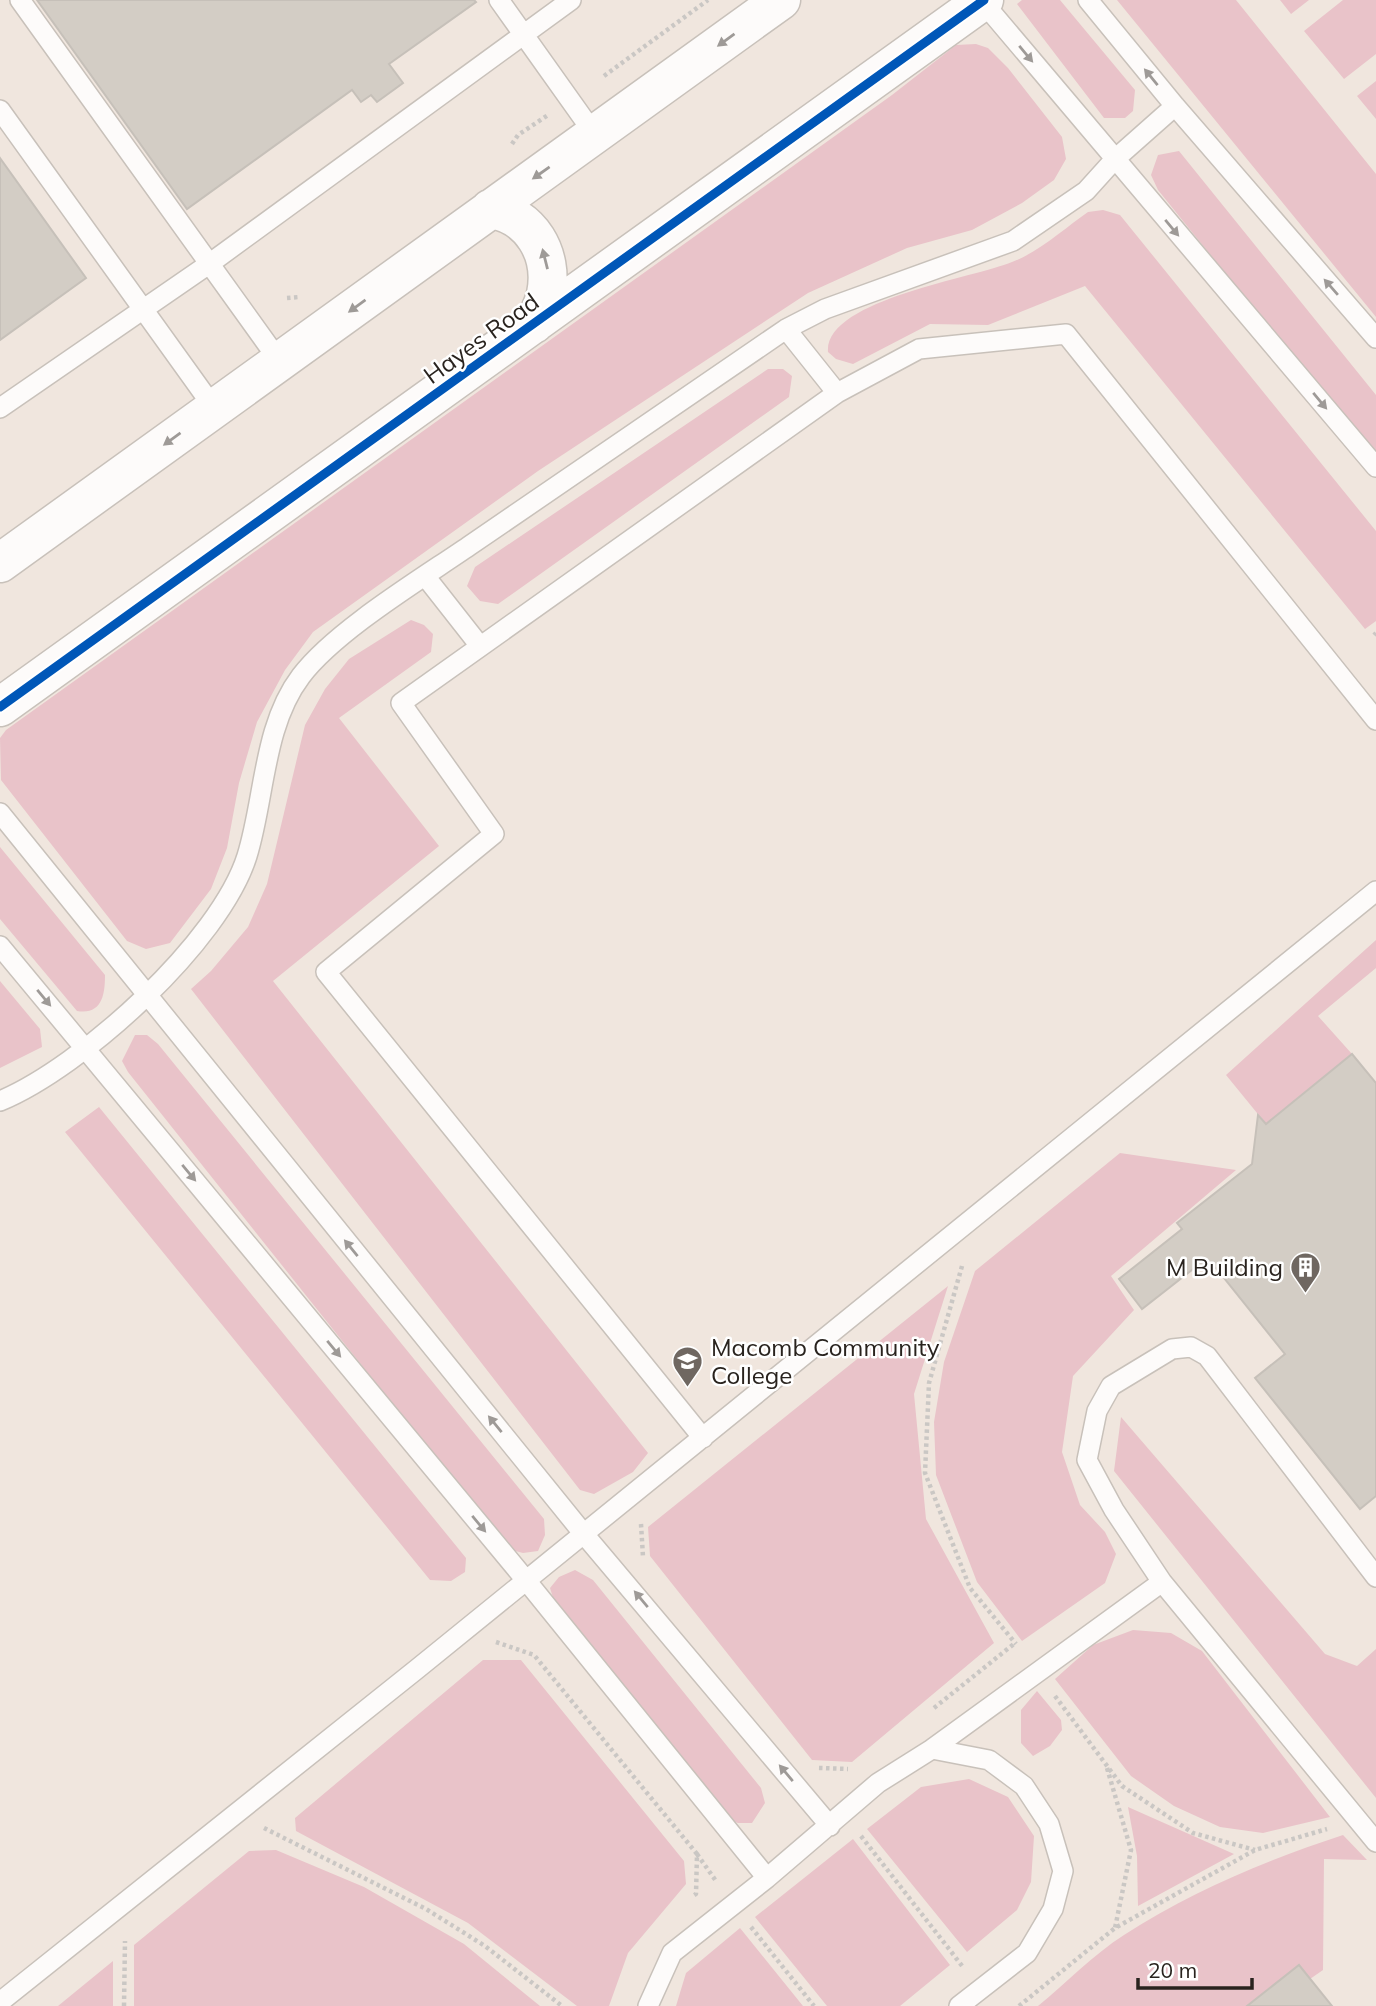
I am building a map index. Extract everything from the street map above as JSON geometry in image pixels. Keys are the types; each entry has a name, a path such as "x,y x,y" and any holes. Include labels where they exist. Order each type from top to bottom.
{"street":[{"path":"3,554 280,362 781,0"},
{"name":"Hayes Road","path":"0,707 982,0"},
{"path":"490,209 506,212 518,219 542,247 548,270 546,296 534,324"}],"lane":[{"path":"20,0 280,362"},
{"path":"499,0 595,135"},
{"path":"0,408 209,264 571,0"},
{"path":"982,0 1114,160 1376,467"},
{"path":"1088,0 1175,106 1376,338"},
{"path":"0,1101 38,1083 86,1049 200,941 228,901 246,858 280,714 301,676 339,639 425,576 786,329 825,309 1013,241 1086,191 1114,160 1175,106"},
{"path":"0,110 214,408"},
{"path":"786,329 837,393"},
{"path":"703,1438 326,972 494,834 401,703 837,393 919,349 1066,334 1376,720"},
{"path":"425,576 480,646"},
{"path":"0,813 583,1533 837,1820"},
{"path":"0,2002 416,1669 525,1578 703,1438 1376,891"},
{"path":"0,946 525,1578 767,1878"},
{"path":"1376,1577 1207,1356 1191,1347 1172,1349 1111,1386 1097,1412 1087,1460 1109,1502 1162,1582 1376,1842"},
{"path":"648,2006 672,1953 767,1878 878,1783 932,1749 1162,1582"},
{"path":"932,1749 989,1760 1024,1786 1049,1824 1063,1871 1053,1909 1027,1953 959,2006"}],"path":[{"path":"963,1265 929,1383 925,1473 970,1588 1015,1643 1122,1786 1193,1833 1255,1850"},
{"path":"641,1524 642,1557 650,1567"},
{"path":"495,1642 534,1656 697,1854 814,2006"},
{"path":"930,1710 1015,1643"},
{"path":"1105,1764 1131,1850 1115,1928"},
{"path":"808,1768 856,1769"},
{"path":"1019,2006 1115,1928 1255,1850 1330,1828 1353,1814"},
{"path":"837,1820 980,1990"},
{"path":"264,1828 426,1909 485,1946 562,2006"},
{"path":"686,1903 696,1894 697,1854"},
{"path":"124,2006 125,1940"}],"shaded area":[{"path":"1022,0 1060,0 1135,90 1133,111 1125,118 1104,118 1017,4"},
{"path":"1117,0 1236,0 1376,174 1376,317"},
{"path":"1280,0 1309,0 1291,14"},
{"path":"1343,0 1376,0 1376,54 1344,79 1304,31"},
{"path":"976,44 988,48 1008,68 1062,137 1066,159 1054,180 1022,203 972,230 907,248 808,293 538,471 313,632 285,670 257,722 239,783 227,848 211,889 170,943 146,949 127,941 1,780 0,738 6,730 892,95 956,45"},
{"path":"1376,81 1376,119 1357,96"},
{"path":"1179,151 1376,395 1376,460 1158,190 1151,175 1158,155"},
{"path":"1103,210 1120,215 1376,531 1376,621 1365,629 1085,286 988,325 930,324 853,364 836,359 828,352 833,334 850,318 874,305 1022,258 1088,212"},
{"path":"768,369 783,369 792,376 789,397 498,604 480,601 467,586 475,567"},
{"path":"411,620 424,625 433,634 431,652 339,718 439,846 273,981 648,1453 633,1472 594,1494 580,1490 191,989 211,971 248,927 267,884 305,725 325,689 349,659"},
{"path":"0,847 105,975 103,996 92,1010 77,1011 0,919"},
{"path":"1376,940 1376,968 1318,1016 1352,1054 1266,1124 1226,1075"},
{"path":"0,981 40,1029 42,1047 0,1068"},
{"path":"135,1035 147,1035 158,1044 544,1519 545,1535 538,1551 523,1553 508,1549 128,1072 122,1061"},
{"path":"99,1107 466,1558 465,1572 451,1581 430,1580 65,1132"},
{"path":"1120,1153 1236,1170 1111,1276 1134,1310 1073,1376 1062,1452 1080,1505 1105,1532 1116,1554 1105,1583 1022,1641 977,1582 936,1475 934,1422 944,1362 975,1271"},
{"path":"948,1286 914,1394 926,1519 994,1643 852,1762 812,1760 650,1556 648,1527"},
{"path":"1121,1417 1325,1654 1357,1666 1376,1649 1376,1798 1114,1471"},
{"path":"575,1570 593,1580 761,1788 765,1803 752,1823 738,1823 725,1818 555,1604 550,1588 559,1577"},
{"path":"1133,1630 1171,1633 1202,1651 1330,1817 1263,1833 1220,1827 1174,1806 1131,1776 1055,1679 1093,1645"},
{"path":"483,1660 521,1660 684,1861 686,1884 628,1953 609,2006 577,2006 468,1923 296,1831 295,1818"},
{"path":"1037,1691 1061,1720 1062,1730 1050,1746 1033,1756 1021,1743 1021,1710"},
{"path":"969,1779 1008,1797 1034,1836 1031,1882 1017,1910 967,1952 867,1829 921,1787"},
{"path":"1128,1807 1234,1854 1138,1906 1137,1856"},
{"path":"1343,1835 1367,1860 1324,1859 1323,1970 1310,1979 1299,1965 1247,2006 1038,2006 1102,1951 1176,1904 1286,1855"},
{"path":"853,1839 950,1965 900,2006 827,2006 755,1917"},
{"path":"276,1850 364,1887 464,1944 540,2006 134,2006 134,1945 249,1851"},
{"path":"740,1928 803,2006 676,2006 686,1973"},
{"path":"113,1961 113,2006 58,2006"}],"building":[{"path":"37,0 476,2 389,64 403,83 377,102 371,95 361,102 352,90 187,209"},
{"path":"0,158 86,278 0,340"},
{"name":"M Building","path":"1352,1054 1376,1083 1376,1496 1360,1509 1255,1378 1285,1354 1216,1268 1197,1266 1142,1309 1119,1279 1182,1229 1177,1223 1252,1164 1258,1115 1266,1124"},
{"path":"1299,1965 1332,2006 1247,2006"}],"cycle path":[{"path":"0,707 984,0"}],"place":[{"name":"M Building","path":"1306,1294"},
{"name":"Macomb Community College","path":"688,1388"}]}
